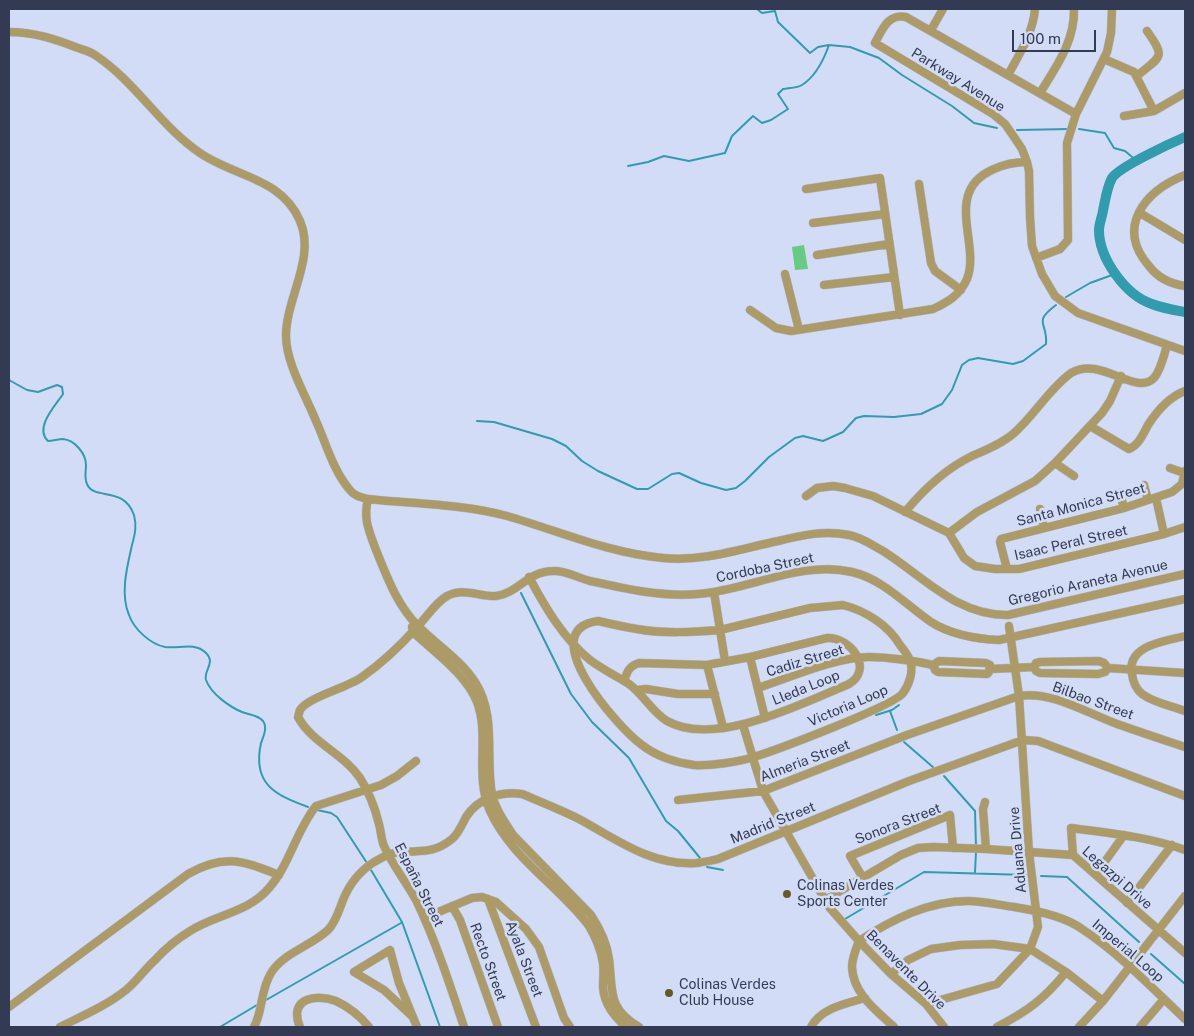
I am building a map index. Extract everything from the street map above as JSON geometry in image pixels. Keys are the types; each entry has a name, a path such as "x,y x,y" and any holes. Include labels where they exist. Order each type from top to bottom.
{"street":[{"path":"943,9 931,30 1076,114"},
{"path":"1008,75 1031,31 1035,9"},
{"path":"1040,93 1069,43 1074,9"},
{"path":"1036,258 1060,249 1068,240 1067,144 1076,114 1104,59 1112,33 1112,9"},
{"name":"Parkway Avenue","path":"931,30 906,17 895,16 885,24 875,43 998,118 1014,137 1022,149 1029,171 1032,246 1042,274 1055,296 1072,310 1185,351"},
{"path":"1137,76 1158,58 1160,53 1147,31"},
{"path":"9,32 27,32 54,38 94,54 143,98 170,130 200,153 218,164 263,182 282,195 294,207 302,224 305,253 287,326 286,344 338,472 353,494 368,499 365,515 369,531 394,592 416,629 466,683 477,703 481,734 481,776 489,798 513,834 582,906 599,929 609,959 610,988 614,999 626,1018 639,1027"},
{"path":"1104,59 1128,68 1137,76 1154,111"},
{"path":"1124,116 1154,111 1185,93"},
{"path":"750,310 776,328 799,330 933,309 950,301 960,290 967,278 969,262 966,204 969,193 984,173 1006,164 1027,162"},
{"path":"1185,175 1164,186 1148,198 1136,224 1134,237 1140,254 1153,271 1176,285 1185,286"},
{"path":"806,189 880,178 900,315"},
{"path":"919,184 931,263 935,271 960,290"},
{"path":"1140,213 1185,240"},
{"path":"813,223 885,214"},
{"path":"817,255 889,244"},
{"path":"785,274 799,330"},
{"path":"824,285 894,277"},
{"path":"905,512 937,478 961,462 993,447 1014,434 1064,378 1071,373 1079,368 1092,368 1121,376 1139,384 1150,381 1158,371 1167,345"},
{"path":"806,496 817,488 833,486 845,488 874,496 949,533 977,512 1035,481 1055,463 1090,426 1110,401 1121,376"},
{"path":"1090,426 1129,449 1139,440 1158,410 1178,394 1185,391"},
{"path":"1055,463 1074,476"},
{"path":"1170,468 1185,472"},
{"name":"Santa Monica Street","path":"1007,570 1000,542 1001,539 1124,508 1172,492 1182,484 1185,472"},
{"path":"1144,485 1152,499 1164,534"},
{"path":"1120,493 1124,508"},
{"name":"Gregorio Araneta Avenue","path":"368,499 484,511 612,550 664,558 693,559 710,557 810,534 829,532 851,535 865,540 904,564 955,602 995,615 1008,615 1185,574"},
{"path":"1040,508 1044,528"},
{"name":"Isaac Peral Street","path":"949,533 964,558 975,566 1007,570 1019,569 1164,534 1185,527"},
{"name":"Cordoba Street","path":"416,629 439,602 452,594 466,591 499,596 513,590 530,577 552,571 624,589 648,593 686,595 714,592 825,568 854,572 876,581 941,628 983,639 999,640 1185,599"},
{"path":"530,577 543,602 564,634 573,644"},
{"path":"714,592 725,661"},
{"path":"573,644 574,636 582,625 598,621 637,630 720,630 810,608 843,605 858,608 888,630 899,642 911,661"},
{"name":"Aduana Drive","path":"926,1004 997,984 1030,950 1038,927 1029,852 1019,696 1009,626"},
{"name":"España Street","path":"416,629 362,678 350,685 312,700 300,710 298,717 303,726 356,772 368,791 383,843 424,918 464,1027"},
{"path":"1185,636 1142,649 1132,662 1131,670 1133,682 1142,694 1185,711"},
{"path":"624,681 628,671 633,665 639,663 707,665 831,638 848,646 859,659"},
{"name":"Lleda Loop","path":"573,644 590,660 637,690 667,720 683,727 706,729 743,725 849,684 856,679 860,672 859,659"},
{"name":"Victoria Loop","path":"573,644 579,668 587,683 627,732 641,745 667,758 694,765 752,758 896,700 907,687 911,661"},
{"path":"750,657 765,718"},
{"name":"Cadiz Street","path":"758,688 827,665 868,657 933,665 939,661 986,662 990,665 990,669 1015,667"},
{"path":"1034,667 1036,663 1040,662 1098,661 1104,663 1108,668 1185,673"},
{"path":"707,665 723,727"},
{"path":"1015,667 1034,667"},
{"path":"1034,667 1040,673 1079,674 1102,674 1108,668"},
{"path":"637,690 646,689 678,694 715,694"},
{"name":"Bilbao Street","path":"907,735 1019,696 1032,694 1052,698 1185,747"},
{"name":"Benavente Drive","path":"743,725 763,791 825,900 859,941 891,974 926,1004 944,1027"},
{"name":"Almeria Street","path":"678,800 763,791 907,735"},
{"name":"Madrid Street","path":"489,798 505,793 522,794 577,818 647,856 695,863 718,859 909,781 1023,740 1038,740 1185,796"},
{"path":"60,1027 103,1006 126,990 155,960 189,931 204,922 228,915 249,905 268,890 279,875 296,838 314,809 368,791 397,776 416,761"},
{"path":"254,1027 257,1022 262,994 271,972 328,930 337,918 350,885 369,866 388,854 436,850 453,838 476,806 489,798"},
{"path":"489,798 489,810 504,837 590,926 598,941 601,952 605,998 615,1018 625,1027"},
{"path":"985,802 983,809 986,849"},
{"name":"Sonora Street","path":"863,878 850,856 950,815 953,848"},
{"path":"1073,854 1071,828 1124,835 1172,845 1185,850"},
{"path":"1096,874 1124,835"},
{"path":"1127,902 1172,845"},
{"name":"Legazpi Drive","path":"825,900 901,855 918,848 986,849 1073,854 1185,953"},
{"path":"9,1007 204,864 219,860 245,862 279,875"},
{"path":"1079,1027 1160,930 1185,896"},
{"path":"424,918 472,898 488,898 502,906 533,938 541,953 564,1018 570,1027"},
{"name":"Ayala Street","path":"488,898 536,1027"},
{"name":"Imperial Loop","path":"859,941 880,927 905,915 936,905 969,901 1036,910 1080,927 1130,966 1185,1019"},
{"name":"Recto Street","path":"452,906 460,920 498,1027"},
{"path":"859,941 852,966 858,988 864,998 894,1027"},
{"path":"891,974 908,960 931,949 960,945 993,944 1030,950 1066,972 1102,1001"},
{"path":"413,1017 384,990 354,972 390,950 399,983 413,1017 417,1027"},
{"path":"997,1027 1020,1015 1047,995 1066,972"},
{"path":"300,1027 297,1018 298,1009 302,1003 311,998 323,998 336,1001 358,1014 369,1027"},
{"path":"811,1027 831,1008 864,998"},
{"path":"1140,1027 1164,1000"}],"green space":[{"path":"804,245 808,269 795,270 792,247"}],"waterway":[{"path":"757,9 762,13 775,11 778,22 810,53 818,47 829,45"},
{"path":"628,166 664,156 689,161 725,153 732,136 753,116 762,123 771,120 788,109 778,94 783,89 798,87 807,82 818,67 829,45 850,47 879,58 902,75 952,106 974,123 997,128"},
{"path":"1017,130 1070,129"},
{"path":"1079,129 1105,133 1114,148 1125,151 1137,161"},
{"path":"1185,137 1134,162 1112,178 1106,194 1099,225 1103,252 1123,284 1132,293 1152,304 1185,312"},
{"path":"1066,297 1090,283 1115,274"},
{"path":"477,421 494,422 552,439 566,446 582,461 598,471 637,489 648,489 672,474 679,473 701,483 726,490 736,488 769,457 795,438 803,436 823,441 843,432 856,418 864,416 894,417 921,414 942,404 952,390 962,365 969,360 978,358 1013,364 1023,361 1046,344 1043,319 1056,305"},
{"path":"9,380 27,390 38,392 57,385 62,387 63,394 44,424 44,436 48,441 63,439 76,445 86,461 86,479 91,489 96,492 116,496 123,500 134,515 135,530 126,571 125,589 126,607 131,620 143,635 154,643 165,647 196,647 205,652 210,660 206,680 212,690 232,707 259,717 263,721 265,732 259,757 263,778 269,786 285,798 308,807"},
{"path":"521,593 571,694 592,722 629,758 666,821 678,831 700,858"},
{"path":"876,715 892,710 899,705"},
{"path":"890,711 897,730"},
{"path":"904,742 934,768"},
{"path":"944,776 975,811 976,847"},
{"path":"317,810 331,813 337,817 367,863"},
{"path":"975,872 976,852"},
{"path":"707,867 723,870"},
{"path":"371,870 402,922 440,1027"},
{"path":"845,919 924,872 1027,875"},
{"path":"1041,876 1067,877 1139,942"},
{"path":"266,1000 401,923"},
{"path":"1151,954 1185,984"},
{"path":"220,1027 257,1005"}],"place":[{"name":"Colinas Verdes Sports Center","path":"787,894"},
{"name":"Colinas Verdes Club House","path":"669,993"}]}
